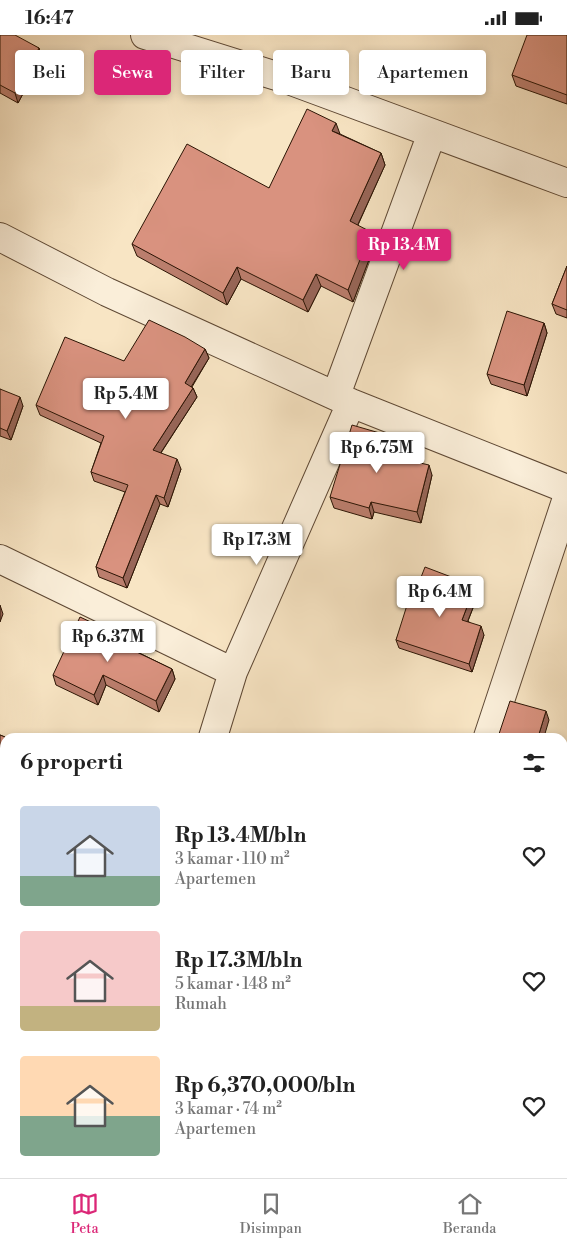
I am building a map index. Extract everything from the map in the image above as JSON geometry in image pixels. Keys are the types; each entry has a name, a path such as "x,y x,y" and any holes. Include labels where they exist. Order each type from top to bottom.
{"street":[{"path":"145,35 286,79 567,183"},
{"path":"214,733 233,672 343,399 432,133"},
{"path":"0,237 108,291 343,399 567,489"},
{"path":"489,733 567,498"},
{"path":"0,559 233,672"}],"building":[{"path":"0,35 15,35 39,48 38,50 15,50 15,93 0,85"},
{"path":"527,35 567,35 567,95 512,75"},
{"path":"307,109 336,123 332,131 381,153 350,221 369,231 366,236 369,237 348,290 316,274 303,300 237,267 223,293 132,244 187,144 269,188"},
{"path":"567,266 567,310 552,304"},
{"path":"507,311 544,323 524,385 487,374"},
{"path":"149,320 205,349 185,383 193,388 153,450 177,459 164,498 156,495 123,578 96,567 128,485 91,472 104,436 36,405 65,337 124,361"},
{"path":"0,389 20,397 7,431 0,428"},
{"path":"352,425 390,436 385,455 429,465 417,512 371,502 369,508 330,497"},
{"path":"425,567 475,586 462,620 481,626 469,664 396,640 408,602 411,603"},
{"path":"80,617 121,636 118,643 172,669 156,701 103,675 94,695 53,675"},
{"path":"510,701 546,711 539,733 499,733"}]}
